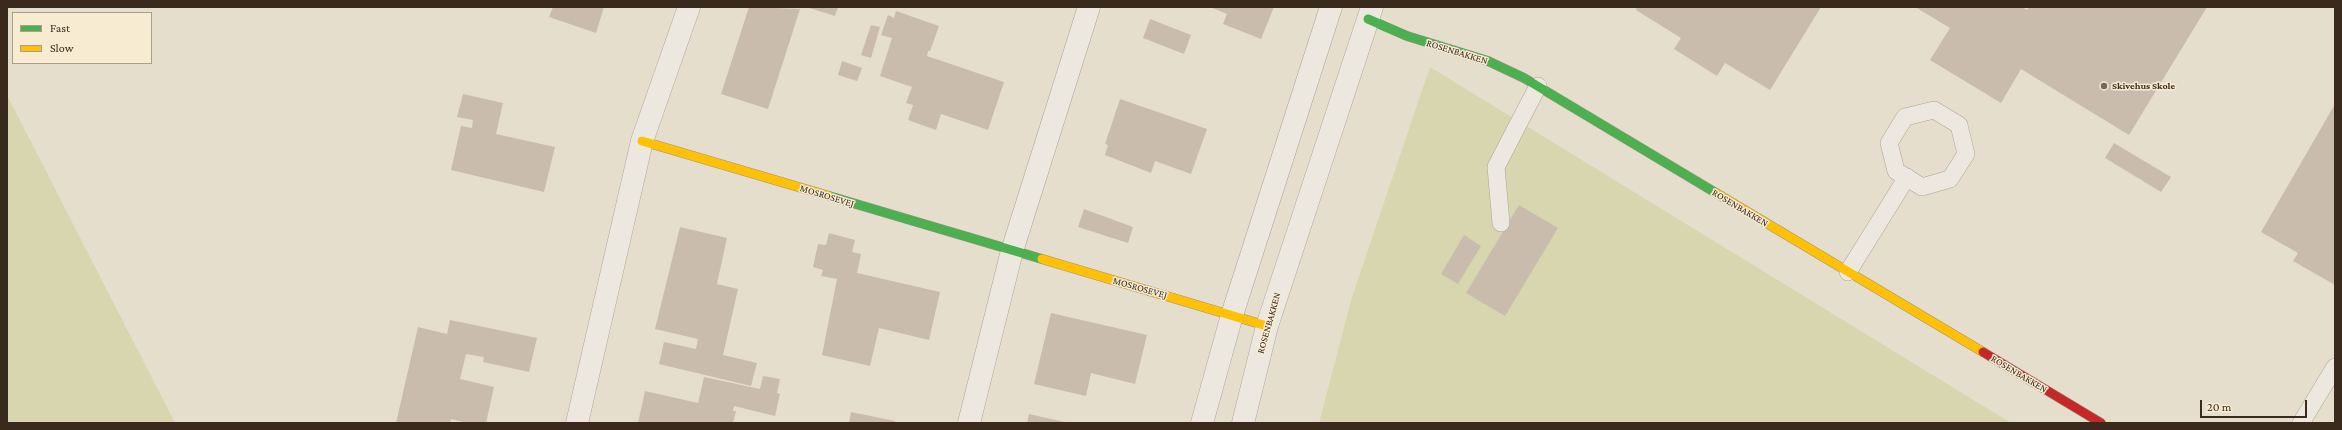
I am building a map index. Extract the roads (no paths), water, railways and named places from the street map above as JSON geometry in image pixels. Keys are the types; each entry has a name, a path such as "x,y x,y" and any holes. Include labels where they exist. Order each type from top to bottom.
{"street":[{"path":"577,423 642,141 689,7"},
{"path":"969,423 1012,251 1088,7"},
{"path":"1202,423 1232,315 1331,7"},
{"name":"ROSENBAKKEN","path":"1243,423 1267,326 1370,13 1407,36 1488,61 1538,86 2101,423"},
{"name":"MOSROSEVEJ","path":"642,141 1267,326"}],"lane":[{"path":"1501,223 1496,167 1538,86"},
{"path":"1934,110 1959,126 1966,154 1950,179 1922,186 1907,178 1896,171 1890,142 1905,117 1934,110"},
{"path":"1848,272 1907,178"},
{"path":"2301,423 2335,367"}],"place":[{"name":"Skivehus Skole","path":"2104,86"}]}
